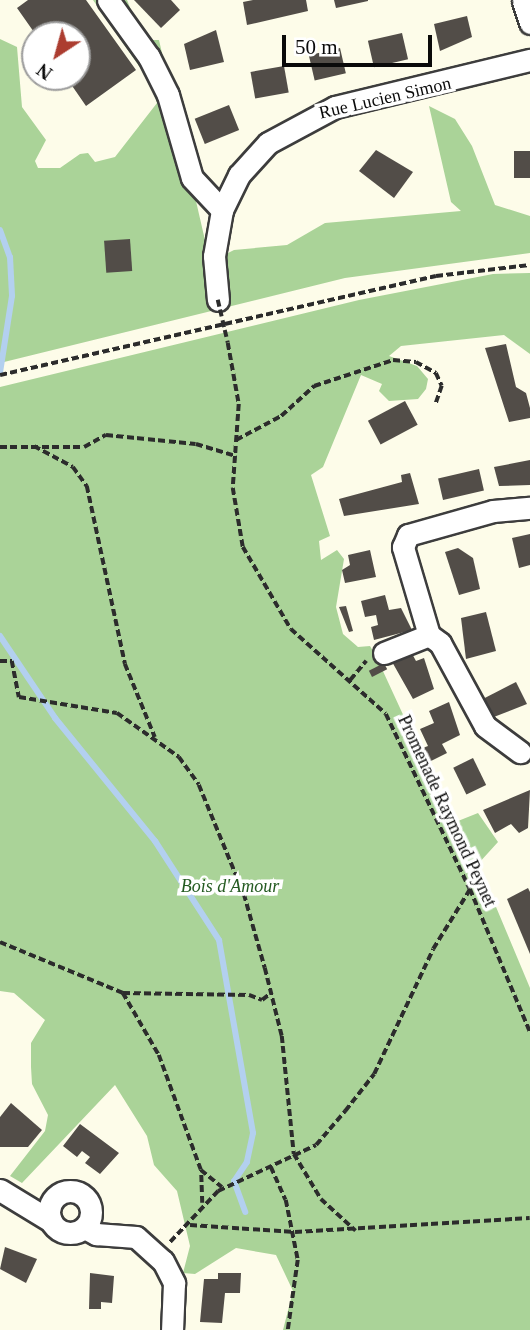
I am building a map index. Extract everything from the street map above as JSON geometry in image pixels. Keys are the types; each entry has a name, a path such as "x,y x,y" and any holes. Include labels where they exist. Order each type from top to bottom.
{"street":[{"path":"108,0 149,57 168,95 192,178 222,210"},
{"path":"524,2 530,23"},
{"name":"Rue Lucien Simon","path":"218,300 214,256 222,210 256,154 302,119 334,107 530,60"},
{"path":"518,753 485,726 440,643 429,635 404,539 422,528 530,508"},
{"path":"384,653 429,635"},
{"path":"0,1190 67,1233 85,1228 96,1234 136,1237 148,1246 174,1283 172,1330"},
{"path":"51,1221 56,1197 74,1191 86,1198 91,1210 85,1228"}],"path":[{"path":"0,375 436,276 530,265"},
{"path":"218,300 239,404 236,440"},
{"path":"236,440 281,416 314,386 393,360 416,362 436,373 442,387 436,403"},
{"path":"0,447 84,447 106,435 196,444 236,456"},
{"name":"Promenade Raymond Peynet","path":"236,440 233,488 240,533 262,588 291,629 386,714 470,889 530,1032"},
{"path":"34,446 74,467 87,486 125,664 155,737"},
{"path":"0,661 12,661 19,696 117,713 155,737 199,785 244,894 271,993 294,1154 321,1199 355,1231"},
{"path":"148,1246 169,1243 190,1224 202,1203 223,1187 316,1145 374,1074 433,949 470,889"},
{"path":"0,942 122,993 239,995 262,1000 271,993"},
{"path":"122,993 159,1055 201,1170 202,1203"},
{"path":"271,1167 295,1233 298,1260 288,1330"},
{"path":"201,1170 223,1187"},
{"path":"190,1224 295,1233 530,1218"}],"green space":[{"path":"93,0 127,0 143,40 159,40 210,262 234,250 287,245 325,223 461,211 451,202 429,106 455,119 472,146 495,205 530,216 530,253 345,278 0,363 0,39 17,47 22,107 46,140 35,161 38,168 60,168 80,154 88,153 95,162 115,157 157,103 148,79"},
{"name":"Bois d'Amour","path":"530,273 530,354 504,335 401,346 389,356 417,366 428,379 426,389 418,399 389,401 379,391 382,384 361,375 323,467 311,475 330,536 319,541 321,560 337,550 344,559 336,607 343,634 358,647 370,646 376,656 453,823 478,813 498,842 478,864 530,988 530,1330 283,1330 293,1291 276,1255 236,1248 195,1274 183,1273 190,1246 177,1191 154,1165 147,1136 115,1085 22,1183 10,1176 45,1131 48,1115 32,1084 31,1067 31,1043 45,1020 14,993 0,991 0,387 359,300 493,274"}],"building":[{"path":"28,0 86,0 136,70 86,106 76,91 91,91 91,21 26,21 17,8"},
{"path":"134,0 171,0 180,10 161,28"},
{"path":"306,0 308,11 247,25 243,2"},
{"path":"334,0 368,0 368,1 336,8"},
{"path":"467,16 472,37 440,51 434,24"},
{"path":"216,30 224,62 190,70 184,44"},
{"path":"402,33 408,59 374,67 368,41"},
{"path":"340,48 346,73 315,81 309,55"},
{"path":"284,66 289,93 255,98 251,72"},
{"path":"229,105 239,130 205,144 195,119"},
{"path":"376,150 413,172 394,198 359,171"},
{"path":"514,151 530,151 530,178 514,178"},
{"path":"130,239 132,271 106,273 104,241"},
{"path":"506,344 516,387 526,393 530,408 530,418 509,422 485,348"},
{"path":"405,401 418,425 381,445 368,421"},
{"path":"530,460 530,485 499,486 494,467"},
{"path":"479,469 484,490 443,500 438,478"},
{"path":"410,473 419,504 344,516 339,499 402,482 401,475"},
{"path":"530,534 530,565 519,568 512,538"},
{"path":"458,548 473,558 480,589 459,595 445,552"},
{"path":"370,550 376,577 345,583 342,570 350,565 348,555"},
{"path":"385,595 389,610 401,608 412,630 374,640 371,627 378,625 376,615 365,617 361,601"},
{"path":"346,606 353,631 349,632 339,607"},
{"path":"486,612 496,651 466,659 461,618"},
{"path":"410,650 416,661 424,658 434,689 413,699 391,660"},
{"path":"384,663 387,669 372,677 369,671"},
{"path":"516,682 527,704 486,720 477,702"},
{"path":"449,702 460,735 442,744 447,753 427,763 420,749 428,746 420,729 434,723 429,711"},
{"path":"473,758 486,785 466,795 453,768"},
{"path":"530,790 528,828 519,833 511,824 495,833 483,810"},
{"path":"528,888 530,892 530,954 507,899"},
{"path":"11,1103 42,1130 28,1147 0,1147 0,1117"},
{"path":"80,1124 119,1153 100,1174 85,1163 90,1157 82,1151 77,1157 63,1146"},
{"path":"5,1247 37,1259 26,1283 0,1269"},
{"path":"90,1273 114,1276 112,1303 101,1302 101,1309 89,1309"},
{"path":"218,1273 241,1273 240,1293 225,1293 222,1323 200,1322 204,1279 218,1279"}],"waterway":[{"path":"0,230 10,257 12,296 0,373"},
{"path":"0,636 55,718 155,841 219,940 253,1133 247,1162 234,1181 245,1212"}]}
